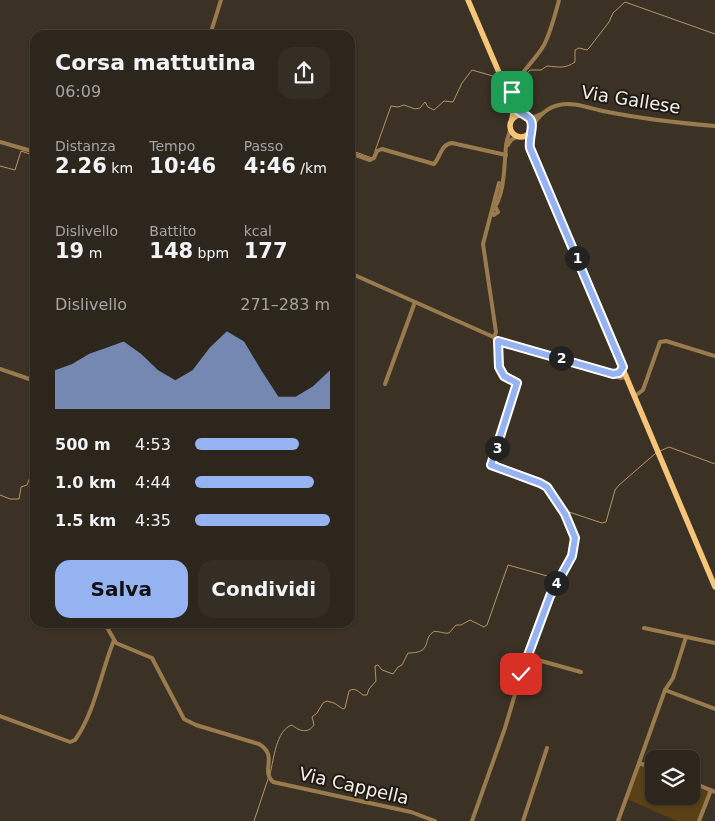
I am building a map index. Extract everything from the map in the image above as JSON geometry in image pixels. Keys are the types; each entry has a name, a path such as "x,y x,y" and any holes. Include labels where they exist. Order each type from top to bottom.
{"main road":[{"path":"468,0 512,104 510,130 530,148"},
{"path":"512,104 533,126 530,134 530,148 623,367 624,377 635,396 715,587"},
{"path":"512,119 525,116"},
{"path":"519,138 530,134"}],"street":[{"path":"212,30 221,0"},
{"path":"512,104 512,92 520,77 546,41 559,0"},
{"path":"506,89 512,81 520,77"},
{"path":"501,79 512,81"},
{"name":"Via Gallese","path":"525,116 534,117 552,107 565,104 621,115 715,126"},
{"path":"533,126 535,121 545,112"},
{"path":"496,208 504,175 510,130"},
{"path":"506,152 511,140 519,138"},
{"path":"0,142 30,151"},
{"path":"355,155 370,160 374,158 377,151 384,149 434,164 443,147 449,143 506,152"},
{"path":"474,821 527,657 555,585 569,562 574,546 574,533 565,514 552,493 544,485 491,465 517,383 504,376 499,367 496,332 483,244 499,183"},
{"path":"355,275 496,339 624,377"},
{"path":"384,384 415,302"},
{"path":"635,396 643,390 660,342 666,341 715,356"},
{"path":"615,374 623,367"},
{"path":"0,369 30,379"},
{"path":"0,716 70,742 75,740 94,701 105,662 114,640 107,628"},
{"path":"644,628 715,643"},
{"path":"618,821 665,690 673,678 686,637"},
{"name":"Via Cappella","path":"114,640 123,647 152,658 184,719 189,723 265,747 269,758 269,778 274,782 411,812 435,821"},
{"path":"527,657 581,672"},
{"path":"665,690 715,709"},
{"path":"523,821 547,748"},
{"path":"639,763 645,765"},
{"path":"699,821 713,791 700,786"}],"shaded area":[{"path":"640,763 645,765 645,805 700,805 700,787 711,792 698,821 677,821 627,799"}],"waterway":[{"path":"522,79 530,70 541,70 547,66 565,67 575,62 575,50 579,48 587,50 609,22 613,13 625,2 715,34"},
{"path":"375,151 391,106 398,107 404,105 415,109 420,108 425,102 428,107 434,110 444,101 453,102 462,83 472,70 499,79"},
{"path":"0,166 15,170 21,151 30,154"},
{"path":"355,152 372,158"},
{"path":"660,451 669,447 715,464"},
{"path":"566,511 602,523 606,522 615,490 656,453"},
{"path":"0,495 10,499 19,499 21,487 27,485 30,477"},
{"path":"270,774 276,746 282,733 292,725 306,731 312,728 314,725 312,717 323,703 327,701 343,709 345,708 349,691 351,690 367,695 369,689 376,681 375,666 378,665 382,670 393,674 402,665 408,653 421,651 426,646 433,632 449,633 456,625 461,625 470,620 484,627 487,625 508,565 551,577 554,576 562,567 570,550 569,531 562,512"},
{"path":"254,821 268,779"}],"route":[{"path":"512,92 513,106 532,122 533,126 529,139 530,148 623,367 619,373 613,374 498,340 499,367 504,376 517,383 491,465 547,487 565,514 575,538 572,556 550,596 521,674"}]}
